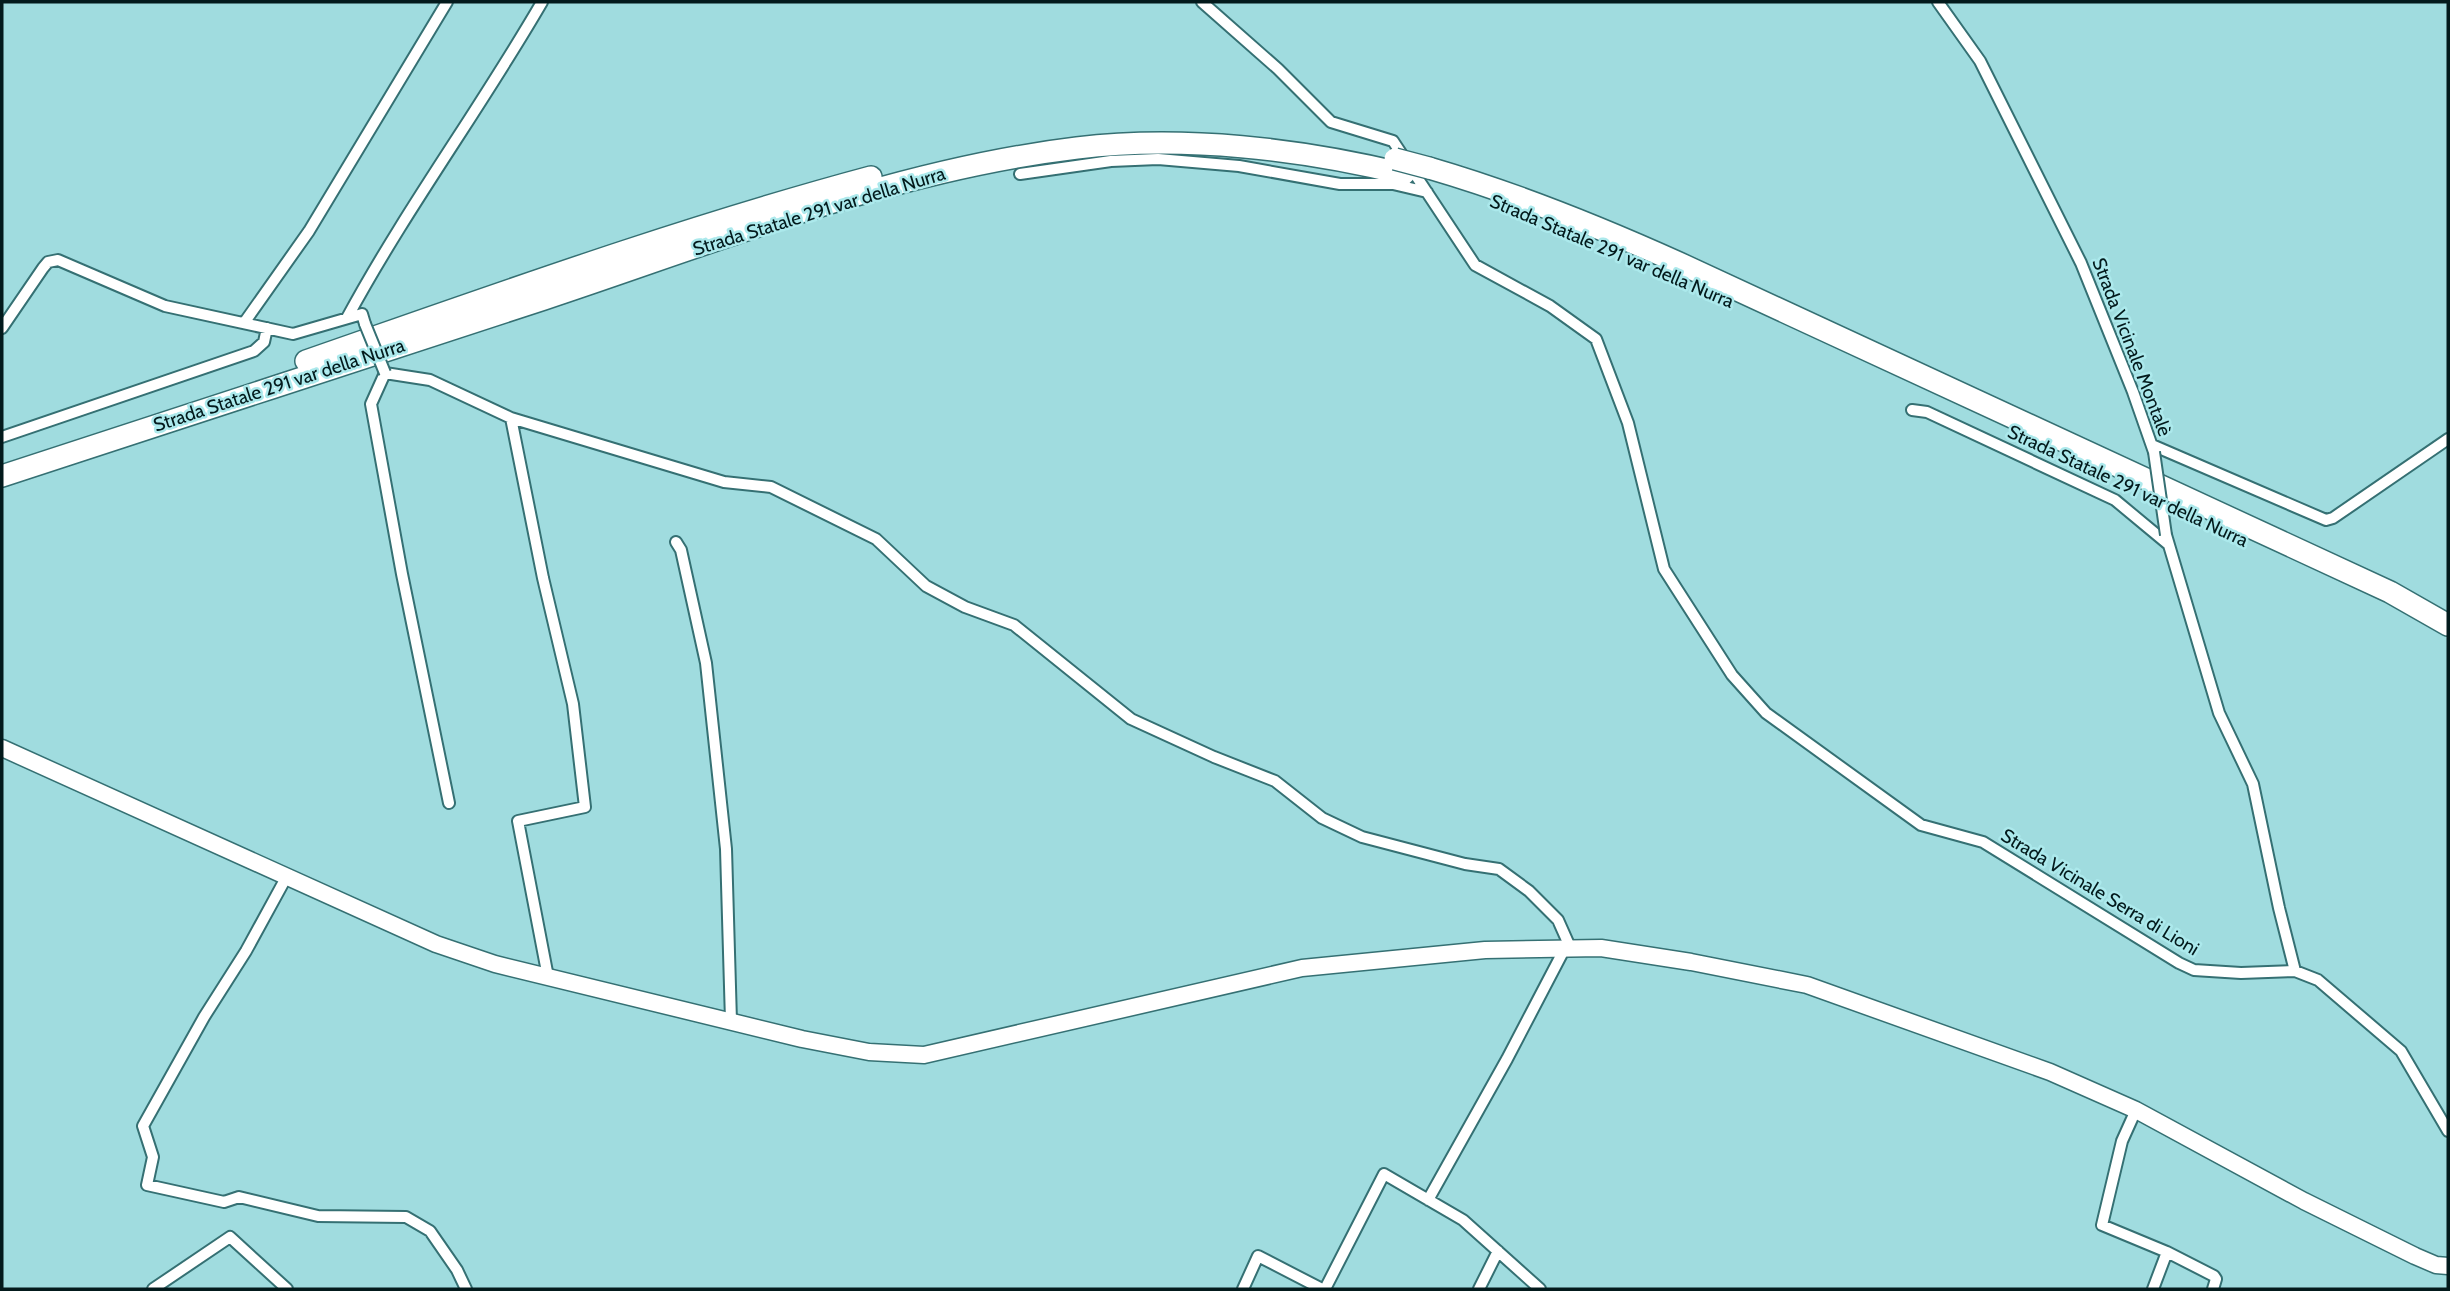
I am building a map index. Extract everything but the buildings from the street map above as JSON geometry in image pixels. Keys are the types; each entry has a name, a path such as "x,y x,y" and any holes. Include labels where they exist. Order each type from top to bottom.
{"highway":[{"name":"Strada Statale 291 var della Nurra","path":"2,462 218,392 557,275 821,190 948,156 990,147 1089,135 1179,133 1271,136 1399,166 1430,181 1488,198 1635,257 1960,406 2204,524 2377,600 2448,639"},
{"name":"Strada Statale 291 var della Nurra","path":"2,475 826,205 928,175 1079,148 1155,145 1275,150 1399,166"},
{"name":"Strada Statale 291 var della Nurra","path":"1430,181 1493,186 1610,232 2390,592 2448,625"}],"street":[{"path":"244,323 309,231 447,2"},
{"path":"347,318 369,277 474,108 524,36 542,2"},
{"name":"Strada Vicinale Serra di Lioni","path":"1202,2 1278,69 1331,122 1394,141 1430,181 1475,265 1550,306 1596,339 1628,423 1664,569 1732,675 1766,713 1921,825 1983,842 2179,964 2194,970 2241,973 2295,971 2319,980 2401,1051 2448,1131"},
{"name":"Strada Vicinale Montalè","path":"1938,2 1980,61 2076,251 2153,448 2167,539 2178,569 2218,713 2253,784 2278,908 2295,971"},
{"path":"1020,174 1111,161 1158,159 1239,166 1340,184 1430,181"},
{"path":"2,328 43,268 48,262 58,260 165,306 293,334 362,314 385,373 371,404 449,803"},
{"path":"2,437 254,351 264,341 267,328"},
{"path":"385,373 430,380 511,418 724,482 771,487 876,539 926,586 965,607 1014,625 1131,719 1214,757 1276,780 1322,818 1362,836 1465,864 1499,869 1529,891 1558,920 1568,948 1428,1200"},
{"path":"1912,410 1927,412 2115,500 2167,539"},
{"path":"511,418 543,578 573,704 585,807 518,821 548,977"},
{"path":"2153,448 2326,520 2333,519 2448,439"},
{"path":"676,542 681,550 706,663 726,849 730,1021"},
{"path":"2,748 436,944 495,964 869,1052 924,1055 1302,968 1485,950 1601,948 1691,962 1807,985 2050,1072 2136,1110 2304,1201 2415,1256 2436,1265 2448,1266"},
{"path":"286,876 246,951 204,1017 143,1126 153,1157 147,1185 224,1202 239,1197 318,1216 405,1217 430,1231 457,1270 466,1289"},
{"path":"2136,1110 2122,1141 2102,1226 2167,1252 2215,1277 2213,1289"},
{"path":"1243,1289 1258,1256 1323,1289 1384,1174 1463,1220 1539,1289"},
{"path":"153,1289 230,1237 287,1289"},
{"path":"1479,1289 1498,1251"},
{"path":"2153,1289 2167,1252"}]}
